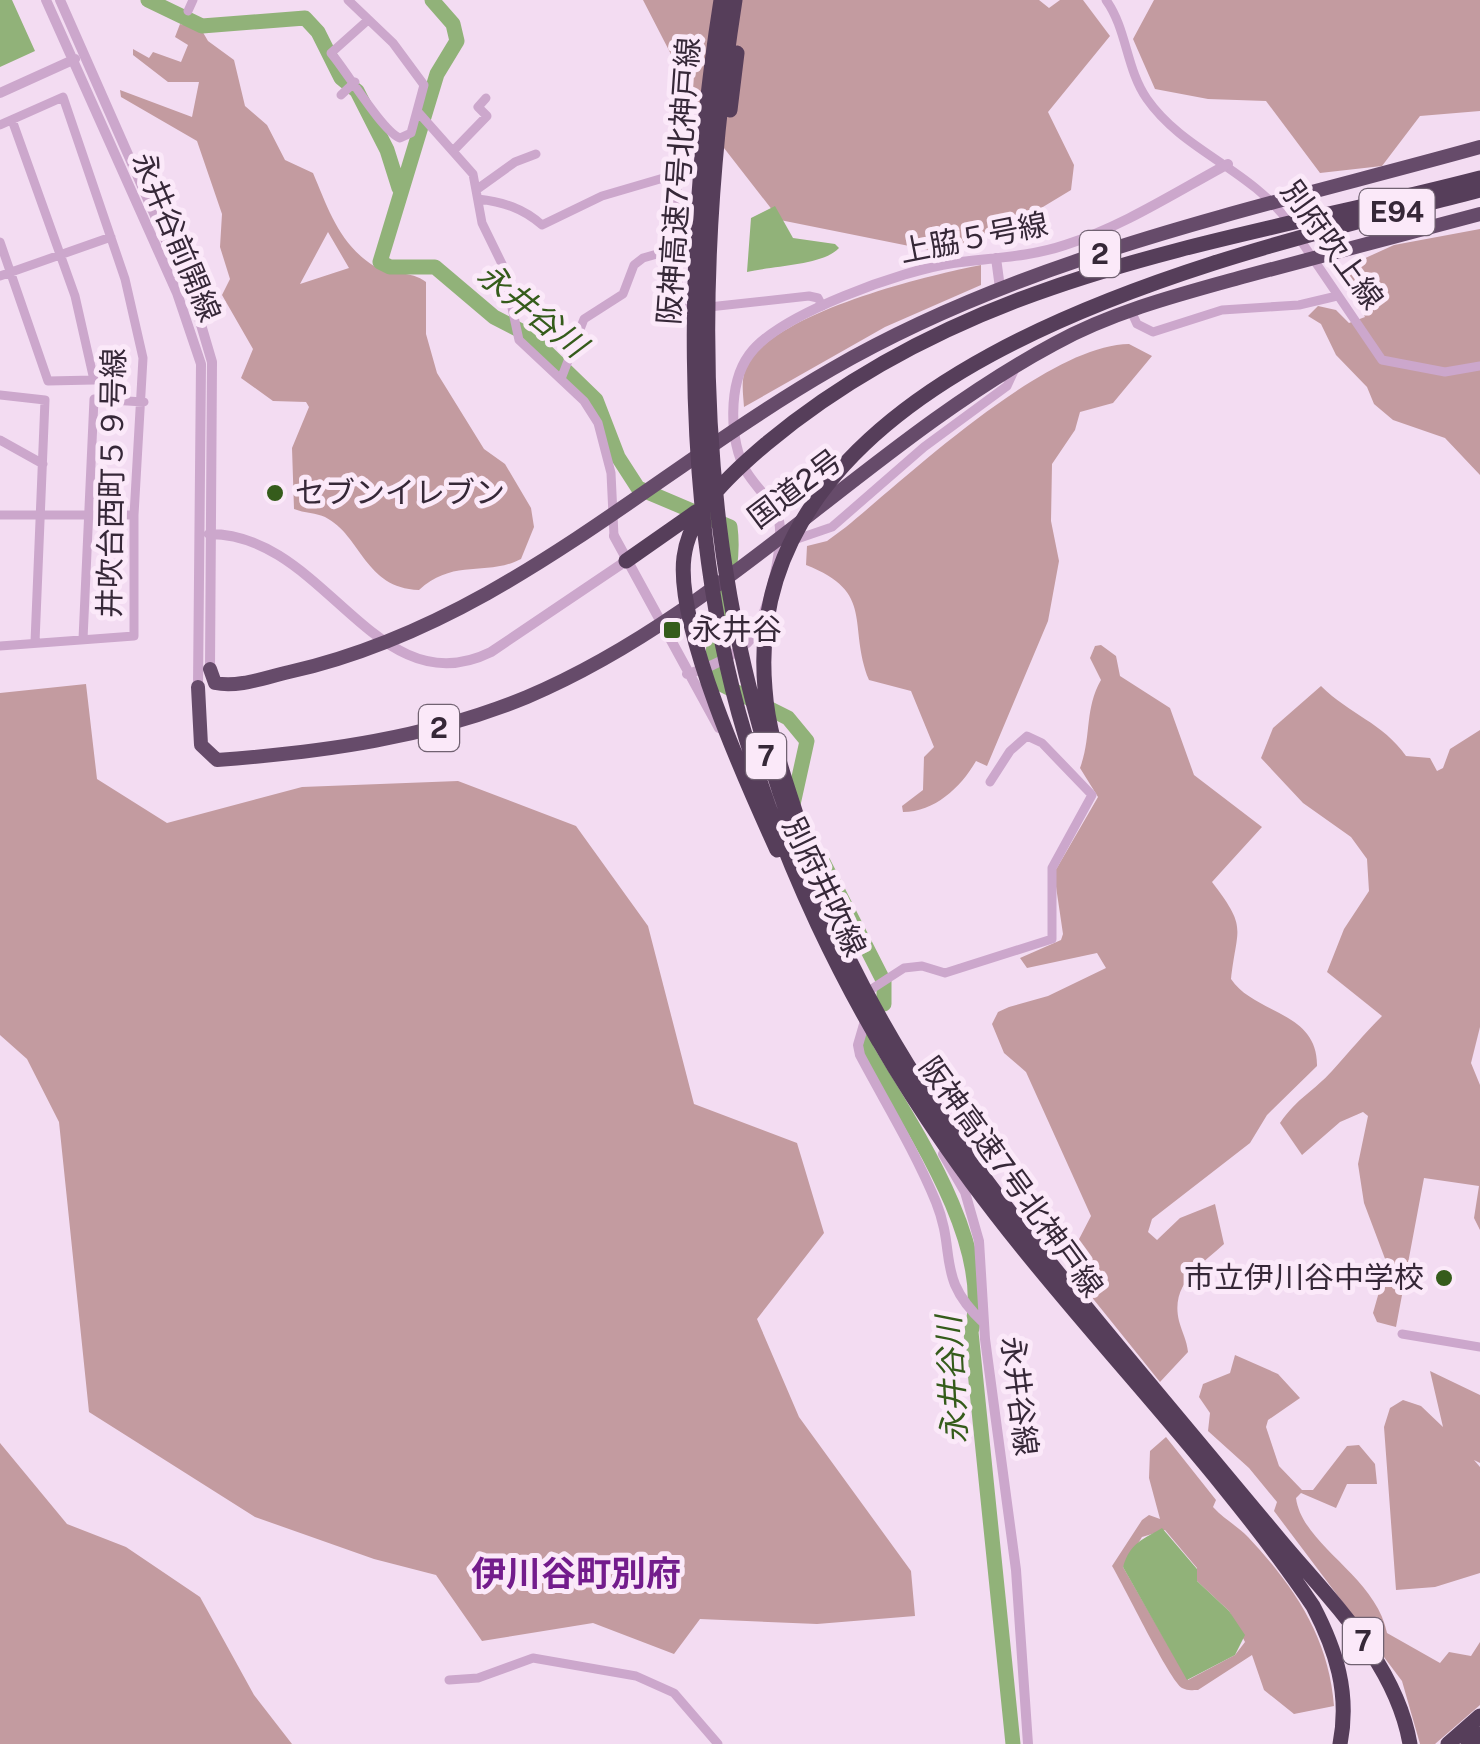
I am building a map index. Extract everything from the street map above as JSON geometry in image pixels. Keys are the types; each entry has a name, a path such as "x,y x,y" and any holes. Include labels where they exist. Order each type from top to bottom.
{"highway":[{"path":"626,561 689,511 704,485 691,178 710,0"},
{"name":"阪神高速7号北神戸線","path":"721,0 701,165 694,314 696,387 705,511 726,655 760,782 830,934 939,1112 1191,1442 1294,1567"},
{"name":"阪神高速7号北神戸線","path":"735,0 710,212 707,388 728,598 751,710 830,934"},
{"path":"626,561 693,515 710,486 703,365 705,270 745,0"},
{"name":"2","path":"199,704 209,690 322,665 373,648 472,605 576,540 745,424 914,324 1000,288 1110,251 1480,147"},
{"name":"E94","path":"830,934 746,784 713,694 683,582 686,546 698,516 758,451 811,406 896,352 1034,290 1196,245 1368,208 1480,178"},
{"name":"E94","path":"830,934 770,732 764,686 768,619 787,554 812,505 858,450 909,410 1030,336 1121,294 1480,190"},
{"name":"国道2号","path":"198,686 201,746 217,760 358,747 440,728 528,696 642,634 981,386 1058,342 1131,311 1480,214"},
{"path":"210,669 212,680 224,685"},
{"name":"7","path":"1294,1567 1338,1662 1344,1710 1340,1744"},
{"name":"7","path":"1294,1567 1374,1658 1396,1696 1409,1738"},
{"path":"1448,1744 1480,1716"},
{"path":"1468,1744 1480,1734"}],"street":[{"name":"永井谷前開線","path":"46,0 178,292 201,364 210,669"},
{"name":"永井谷前開線","path":"60,0 197,310 212,362 198,686"},
{"path":"188,11 193,0"},
{"path":"348,0 368,20 424,86 411,133 400,138 388,134 349,88 331,53 368,20"},
{"name":"別府吹上線","path":"1106,0 1115,13 1128,61 1146,98 1174,130 1254,182 1289,222 1382,360 1445,372 1480,366"},
{"path":"0,93 85,54"},
{"name":"井吹台西町５９号線","path":"0,125 63,98 138,324 144,402 134,515 134,636 0,646"},
{"path":"454,150 487,116 478,106 486,98"},
{"name":"別府井吹線","path":"418,112 472,174 482,223 503,266 519,340 562,374 598,423 611,472 614,536 728,743 793,886 865,1022 858,1045 860,1055 938,1208 950,1277 959,1300 984,1324"},
{"path":"0,242 48,381 94,380 88,338 12,120"},
{"path":"477,194 514,162 536,154"},
{"name":"上脇５号線","path":"779,538 779,523 771,503 747,472 736,448 734,399 740,367 751,350 822,306 892,279 949,264 1065,246 1228,164"},
{"path":"477,194 529,213 542,224 602,196 632,190 672,172 677,174 678,300 684,309 808,296 818,298 822,306"},
{"path":"0,276 110,237"},
{"path":"562,374 584,320 623,294 634,265 678,248"},
{"path":"996,258 1000,288"},
{"path":"1131,311 1137,324 1152,332 1222,310 1299,304 1337,296"},
{"path":"687,674 714,666 749,641 761,618 779,554 779,538 802,540 832,527 924,447 1008,386 1018,364"},
{"path":"0,395 45,400 35,642"},
{"path":"83,638 94,399 144,402"},
{"path":"0,440 43,464"},
{"path":"0,515 134,515"},
{"path":"207,534 246,538 280,553 396,650 430,664 471,662 491,652 626,561"},
{"path":"854,1001 904,968 922,966 945,973 1052,939 1052,868 1092,795 1042,743 1027,736 1010,751 990,782"},
{"name":"永井谷線","path":"865,1022 966,1192 978,1241 984,1324 1016,1570 1028,1744"},
{"path":"1402,1334 1480,1346"},
{"path":"450,1680 478,1678 534,1658 578,1662 663,1686 718,1744"}],"shaded area":[{"path":"0,0 12,0 35,51 0,67"},
{"path":"643,0 1039,0 1049,8 1060,0 1083,0 1110,36 1048,112 1074,165 1071,190 1023,219 944,253 780,220 710,130"},
{"path":"1154,0 1480,0 1480,111 1420,116 1382,166 1320,173 1266,101 1208,99 1155,89 1133,39"},
{"path":"180,24 201,29 208,41 234,60 245,106 267,125 285,160 313,173 336,224 362,257 380,269 426,282 426,334 437,373 484,449 505,464 531,508 534,527 521,559 445,574 419,590 401,587 375,571 337,526 322,516 294,509 292,448 309,407 306,402 273,401 241,378 253,349 222,295 230,279 220,247 222,214 197,141 121,97 120,90 192,117 199,82 168,82 133,55 133,49 149,58 153,52 181,62 188,45 175,37","holes":["328,232 349,268 300,284"]},
{"path":"775,206 793,238 835,244 839,248 822,258 747,272 751,218"},
{"path":"1480,229 1480,475 1445,438 1393,420 1374,404 1367,387 1336,355 1321,324 1308,316 1318,306 1336,310 1349,323 1365,317 1344,278 1350,265 1394,245"},
{"path":"981,265 981,285 885,327 744,407 743,379 749,362 791,327 856,298"},
{"path":"1129,344 1152,356 1113,403 1080,412 1075,430 1052,464 1051,521 1059,561 1048,621 987,766 976,761 963,780 936,803 903,812 902,806 923,790 924,757 934,747 911,691 869,680 851,599 828,575 806,565 807,546 827,541 846,527 980,416 1020,389 1096,350"},
{"path":"1101,645 1116,656 1120,676 1170,708 1194,775 1262,827 1212,882 1231,910 1237,928 1231,979 1241,991 1307,1034 1315,1048 1317,1066 1267,1115 1250,1143 1152,1219 1148,1232 1157,1240 1180,1218 1215,1204 1224,1244 1183,1286 1177,1308 1188,1352 1160,1382 1078,1280 1077,1243 1091,1216 1026,1072 1004,1053 992,1024 998,1012 1048,996 1106,968 1097,953 1027,968 1020,958 1061,940 1063,934 1054,873 1098,797 1080,768 1092,702 1101,680 1090,658 1095,646"},
{"path":"86,684 97,779 167,823 302,787 458,781 576,826 648,926 694,1104 797,1143 824,1233 757,1319 799,1417 911,1571 915,1616 817,1624 700,1619 674,1654 593,1623 482,1641 436,1575 374,1559 255,1517 89,1412 59,1122 27,1059 0,1035 0,693"},
{"path":"1321,686 1387,735 1406,756 1430,758 1437,771 1443,768 1450,749 1480,730 1480,1027 1471,1063 1480,1085 1480,1230 1474,1218 1479,1186 1424,1178 1396,1327 1377,1322 1373,1313 1387,1264 1364,1203 1358,1164 1368,1116 1363,1112 1340,1122 1302,1155 1280,1123 1382,1016 1327,972 1344,929 1369,891 1367,859 1351,837 1303,803 1261,758 1273,728"},
{"path":"1235,1355 1278,1374 1300,1398 1268,1420 1266,1427 1279,1466 1302,1490 1313,1490 1347,1446 1359,1445 1375,1464 1377,1484 1347,1484 1336,1508 1301,1493 1296,1498 1311,1531 1369,1594 1387,1633 1440,1663 1449,1652 1471,1656 1480,1642 1480,1705 1435,1744 1420,1744 1402,1681 1274,1511 1277,1502 1249,1468 1208,1431 1210,1413 1199,1397 1203,1384 1230,1373"},
{"path":"1430,1371 1480,1395 1480,1463 1474,1460 1480,1467 1480,1573 1435,1587 1396,1590 1384,1427 1390,1408 1403,1400 1421,1406 1443,1427"},
{"path":"1166,1437 1216,1500 1213,1507 1248,1537 1294,1594 1325,1658 1334,1706 1294,1714 1264,1690 1252,1655 1198,1690 1184,1689 1176,1682 1112,1566 1142,1520 1149,1515 1160,1519 1149,1478 1150,1451","holes":["1165,1530 1197,1568 1197,1581 1229,1611 1245,1642 1235,1655 1188,1680 1123,1567 1142,1537"]},
{"path":"0,1443 67,1524 126,1547 200,1597 254,1695 292,1744 0,1744"},
{"path":"1162,1528 1197,1569 1197,1581 1229,1611 1245,1635 1235,1655 1187,1680 1123,1567 1133,1547"}],"waterway":[{"path":"148,0 202,26 305,18 318,32 341,78 357,91 387,150 399,188"},
{"name":"永井谷川","path":"432,0 453,24 457,41 437,74 380,262 390,267 435,267 494,317 529,335 596,400 618,457 638,488 730,527 729,569 714,645 717,682 788,718 807,741 792,809"},
{"name":"永井谷川","path":"799,831 823,862 884,982 884,1004"},
{"name":"永井谷川","path":"869,1038 865,1047 944,1185 971,1261 975,1298 971,1332 1013,1744"}],"place":[{"name":"セブンイレブン","path":"275,493"},
{"name":"永井谷","path":"672,630"},
{"name":"市立伊川谷中学校","path":"1444,1278"}],"district":[{"name":"伊川谷町別府","path":"576,1574"}]}
